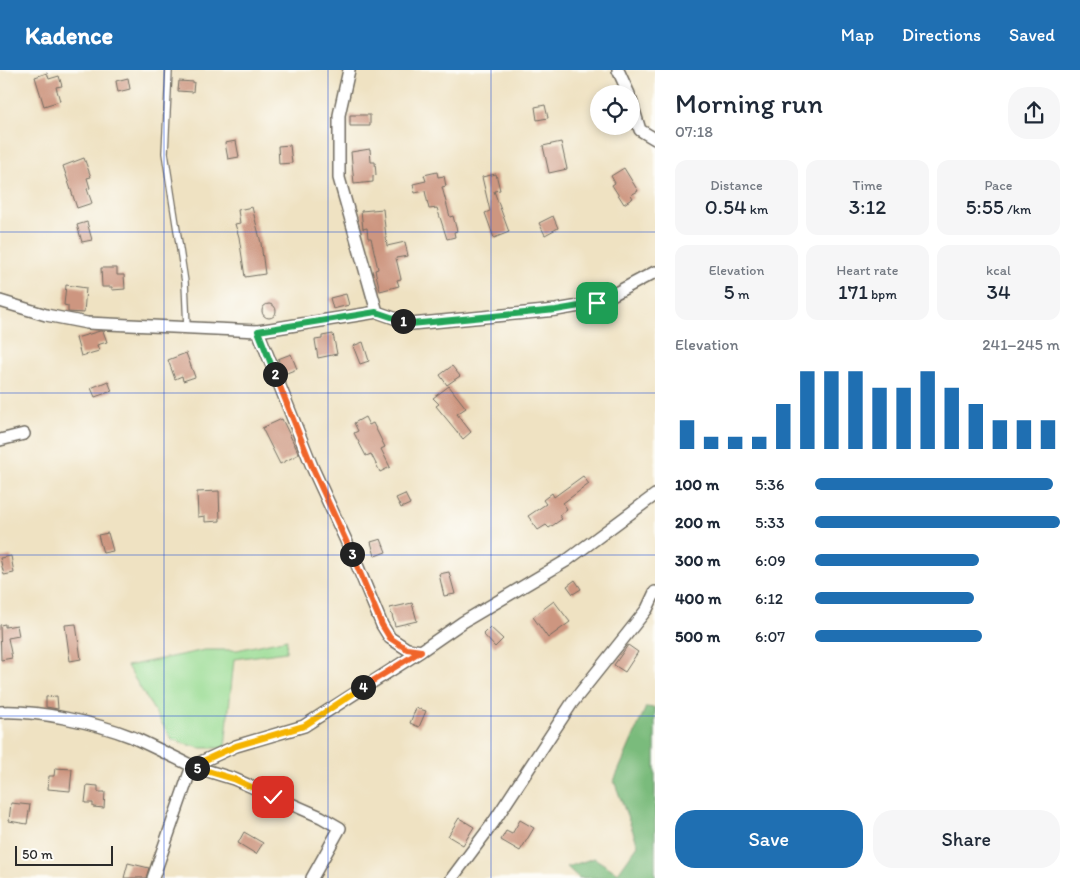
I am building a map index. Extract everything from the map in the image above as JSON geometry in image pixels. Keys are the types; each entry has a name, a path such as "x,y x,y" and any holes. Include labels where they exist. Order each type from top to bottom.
{"street":[{"path":"349,70 339,115 340,178 376,312"},
{"path":"618,70 625,85"},
{"path":"640,130 655,139"},
{"path":"0,301 46,315 87,323 258,331 376,312 411,324 556,310 597,303 655,272"},
{"path":"258,331 313,469 355,560 382,625 390,638 407,649 421,651"},
{"path":"0,440 24,434"},
{"path":"153,878 192,766 236,746 304,726 463,622 566,560 655,495"},
{"path":"452,878 493,823 572,703 647,609 655,592"},
{"path":"0,712 41,715 86,723 131,737 192,766 234,779 321,817 340,828 312,878"}],"lane":[{"path":"169,70 165,153 186,282 187,328"}],"green space":[{"path":"287,639 286,652 234,659 225,748 200,748 172,740 127,666 205,650 237,650"},
{"path":"646,707 655,708 655,878 579,878 567,867 594,858 618,873 638,845 614,781"}],"building":[{"path":"47,73 49,79 59,76 62,86 56,87 60,101 44,106 35,77"},
{"path":"128,78 130,89 118,92 116,81"},
{"path":"179,81 194,82 193,92 178,91"},
{"path":"545,105 548,118 537,120 535,107"},
{"path":"350,115 370,115 370,126 350,126"},
{"path":"236,141 239,157 228,159 225,143"},
{"path":"561,142 567,169 549,173 543,146"},
{"path":"290,145 292,163 279,164 278,146"},
{"path":"370,149 371,162 375,162 376,175 373,176 373,182 354,184 351,152"},
{"path":"84,158 91,177 87,178 90,188 87,189 92,203 77,208 63,166"},
{"path":"624,168 638,191 631,195 633,198 624,204 612,185 615,183 611,176"},
{"path":"437,172 438,177 444,176 446,186 442,187 450,217 453,216 457,231 454,232 455,237 447,239 437,208 429,209 425,191 415,193 413,184 426,181 424,175"},
{"path":"496,174 500,190 494,191 509,232 494,238 485,213 490,211 482,177"},
{"path":"252,207 261,243 265,274 245,277 239,237 235,224 240,223 238,210"},
{"path":"383,209 387,246 405,242 408,256 396,258 401,279 397,280 399,286 380,291 375,270 378,269 371,238 368,238 367,228 363,229 361,211"},
{"path":"553,216 558,228 545,235 539,223"},
{"path":"87,222 92,240 82,242 77,225"},
{"path":"101,268 117,268 117,275 124,275 125,289 112,290 112,287 102,287"},
{"path":"66,285 86,288 84,313 68,312 68,306 64,305"},
{"path":"346,294 349,305 333,309 330,298"},
{"path":"266,304 272,304 276,311 272,318 266,318 262,314 262,308"},
{"path":"103,331 107,342 97,345 99,351 81,356 76,338"},
{"path":"333,334 337,354 318,358 315,340 322,339 322,336"},
{"path":"363,342 369,361 360,364 353,346"},
{"path":"186,353 195,377 183,381 182,376 175,379 168,360"},
{"path":"291,354 297,369 284,374 278,359"},
{"path":"452,366 460,376 447,385 440,375"},
{"path":"108,381 112,391 95,397 91,388"},
{"path":"449,386 466,408 457,414 471,432 463,439 436,406 439,404 433,398"},
{"path":"365,417 369,425 373,423 385,447 381,449 390,467 380,472 371,454 366,456 354,433 358,431 354,423"},
{"path":"282,419 299,454 280,464 262,428"},
{"path":"583,476 589,484 563,503 567,509 559,515 562,519 549,528 546,525 538,530 528,516 546,504 543,500 552,493 554,497"},
{"path":"219,491 220,521 205,522 205,516 198,517 197,492"},
{"path":"405,494 410,504 401,508 396,498"},
{"path":"108,533 113,551 103,553 98,535"},
{"path":"381,539 386,552 375,556 371,542"},
{"path":"11,556 14,573 4,575 0,558"},
{"path":"449,572 455,594 444,596 439,574"},
{"path":"575,580 581,589 573,594 567,586"},
{"path":"554,601 570,622 548,638 533,617"},
{"path":"412,603 417,621 395,626 390,608"},
{"path":"5,624 5,627 17,625 19,636 8,638 12,658 1,660 0,625"},
{"path":"76,624 81,659 70,661 65,625"},
{"path":"490,627 503,639 495,647 483,634"},
{"path":"628,645 638,652 625,672 614,665"},
{"path":"57,696 58,709 46,707 46,697"},
{"path":"416,708 426,711 419,727 410,723"},
{"path":"55,768 72,769 70,791 48,789 49,776 54,776"},
{"path":"87,785 98,786 98,792 105,792 104,808 93,807 93,803 85,803"},
{"path":"11,803 30,805 27,824 9,821"},
{"path":"459,818 474,827 463,845 448,836"},
{"path":"520,820 534,828 520,851 501,840 506,831 512,834"},
{"path":"244,832 263,843 256,854 238,843"},
{"path":"128,863 149,868 146,878 124,878"}],"route":[{"path":"273,797 234,779 192,766 236,746 304,726 421,651 407,649 390,638 382,625 355,560 313,469 258,331 376,312 411,324 556,310 597,303"}]}
